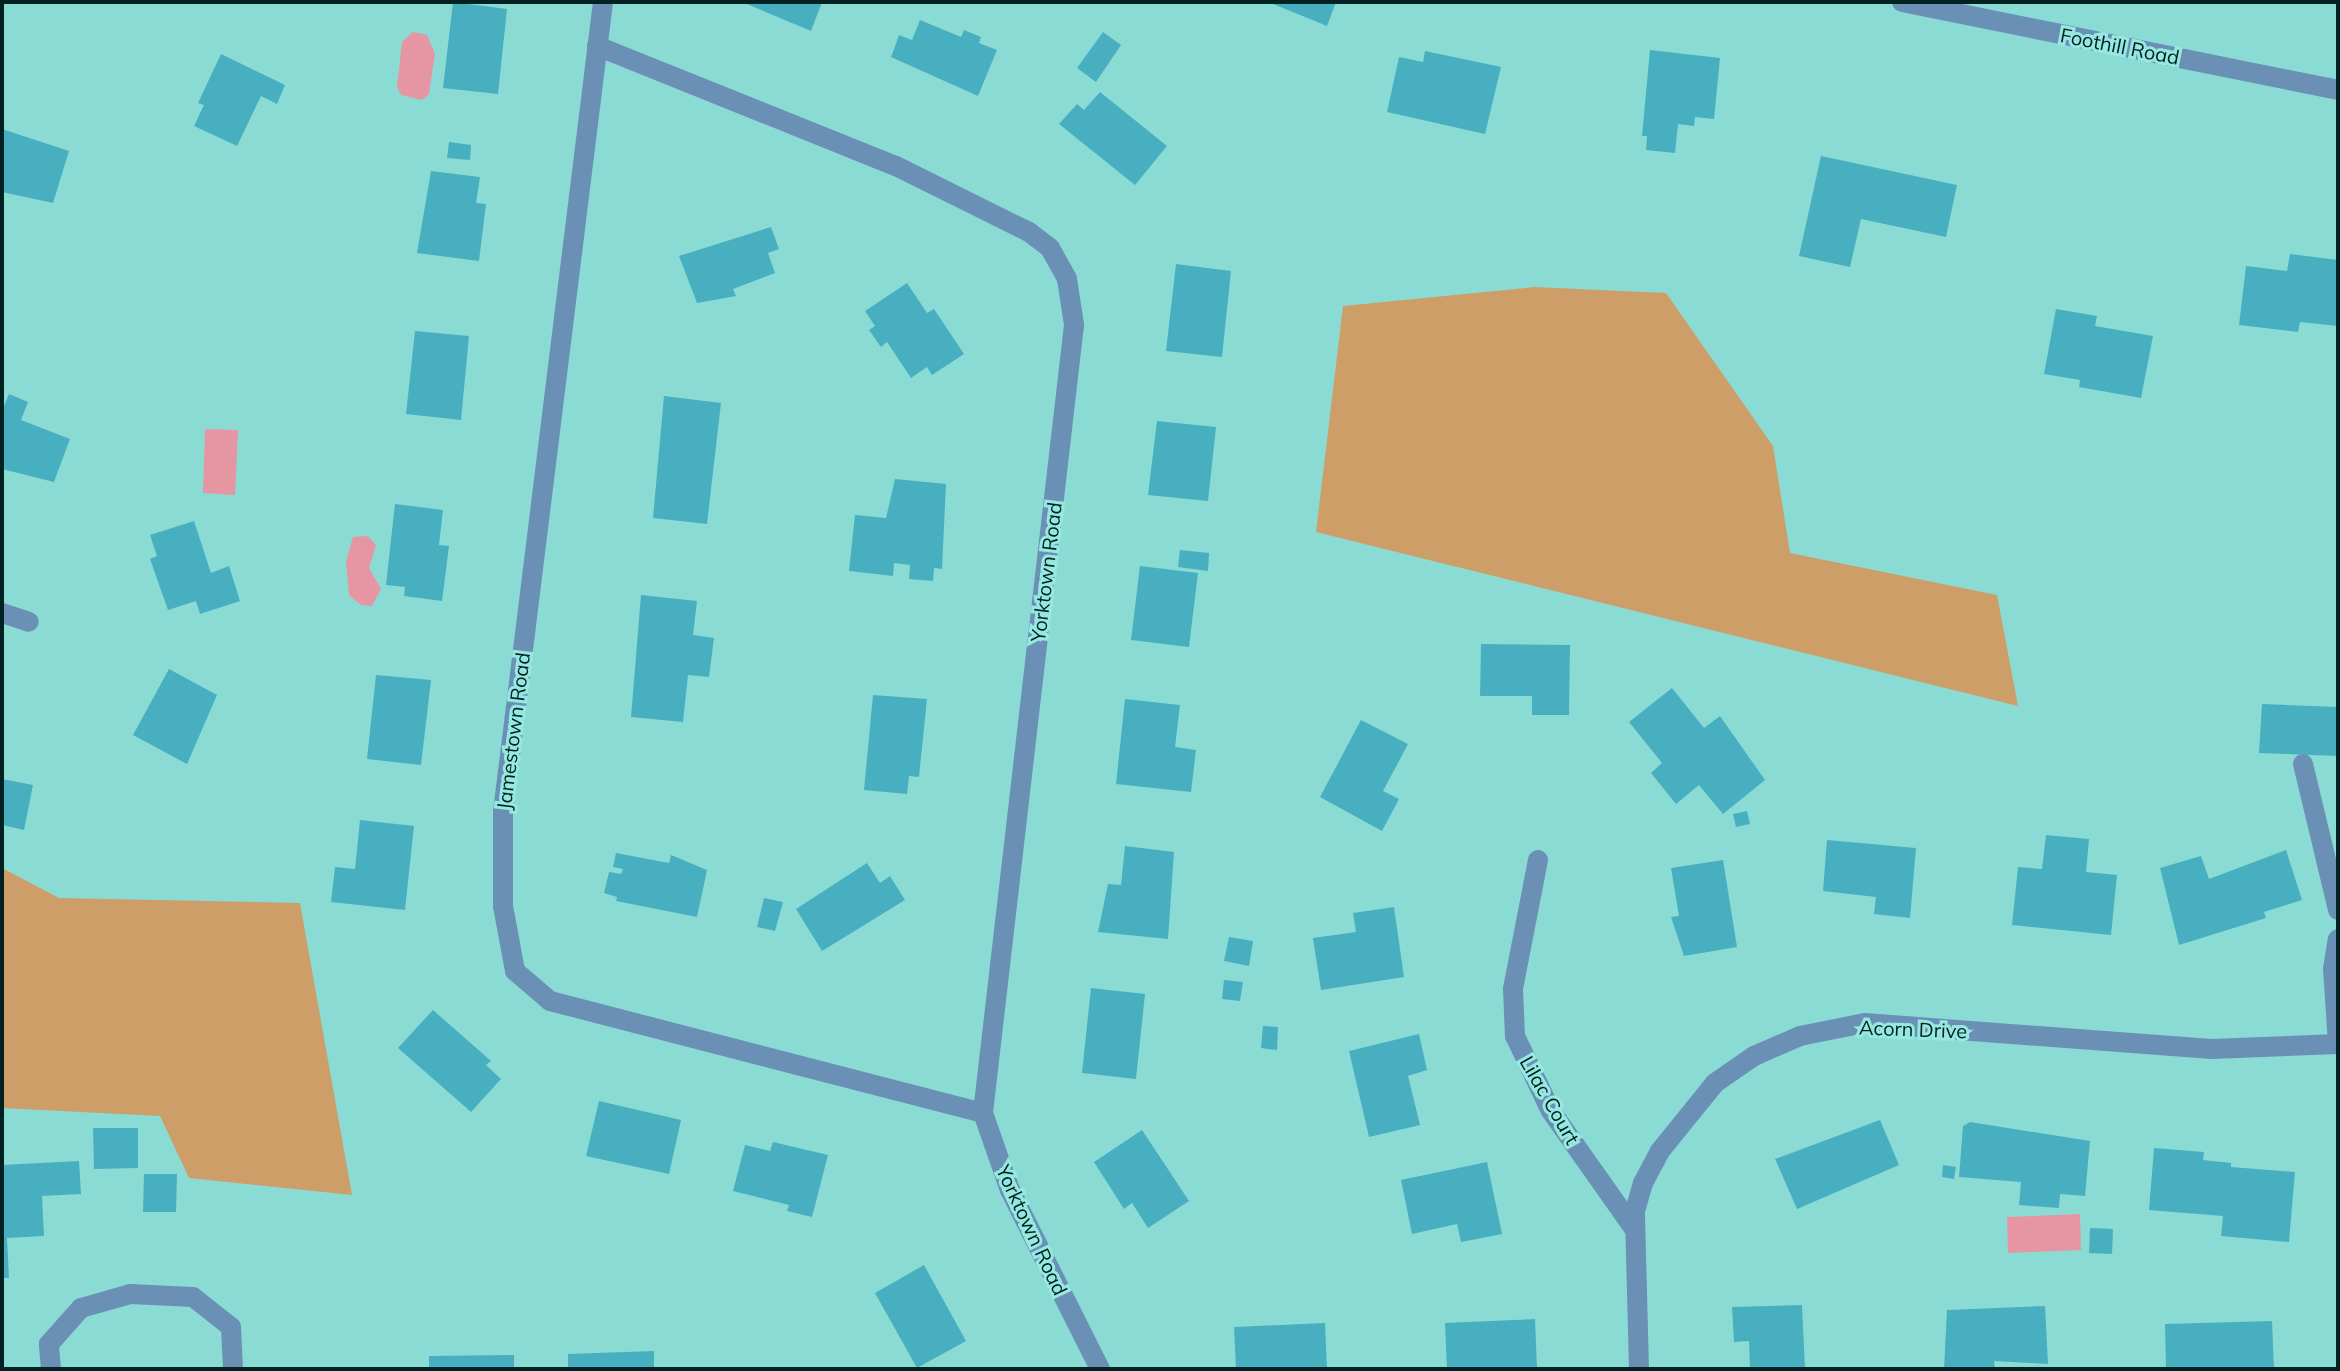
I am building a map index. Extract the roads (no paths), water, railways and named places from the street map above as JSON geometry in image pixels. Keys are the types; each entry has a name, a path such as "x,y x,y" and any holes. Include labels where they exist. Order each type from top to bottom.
{"street":[{"name":"Jamestown Road","path":"603,2 503,812 503,906 515,971 550,1001 983,1113"},
{"name":"Foothill Road","path":"1902,2 2338,90"},
{"name":"Yorktown Road","path":"597,46 896,166 1029,232 1050,248 1067,279 1074,325 983,1113 1010,1190 1100,1369"},
{"path":"2,613 29,622"},
{"path":"2303,764 2338,910"},
{"name":"Lilac Court","path":"1538,860 1513,989 1515,1036 1525,1066 1551,1111 1635,1230"},
{"path":"2338,939 2333,969 2338,1044"},
{"name":"Acorn Drive","path":"1639,1369 1635,1230 1643,1183 1660,1151 1715,1083 1754,1056 1800,1036 1865,1023 2212,1049 2338,1044"},
{"path":"51,1369 49,1344 81,1308 130,1294 193,1297 231,1327 233,1369"}]}
